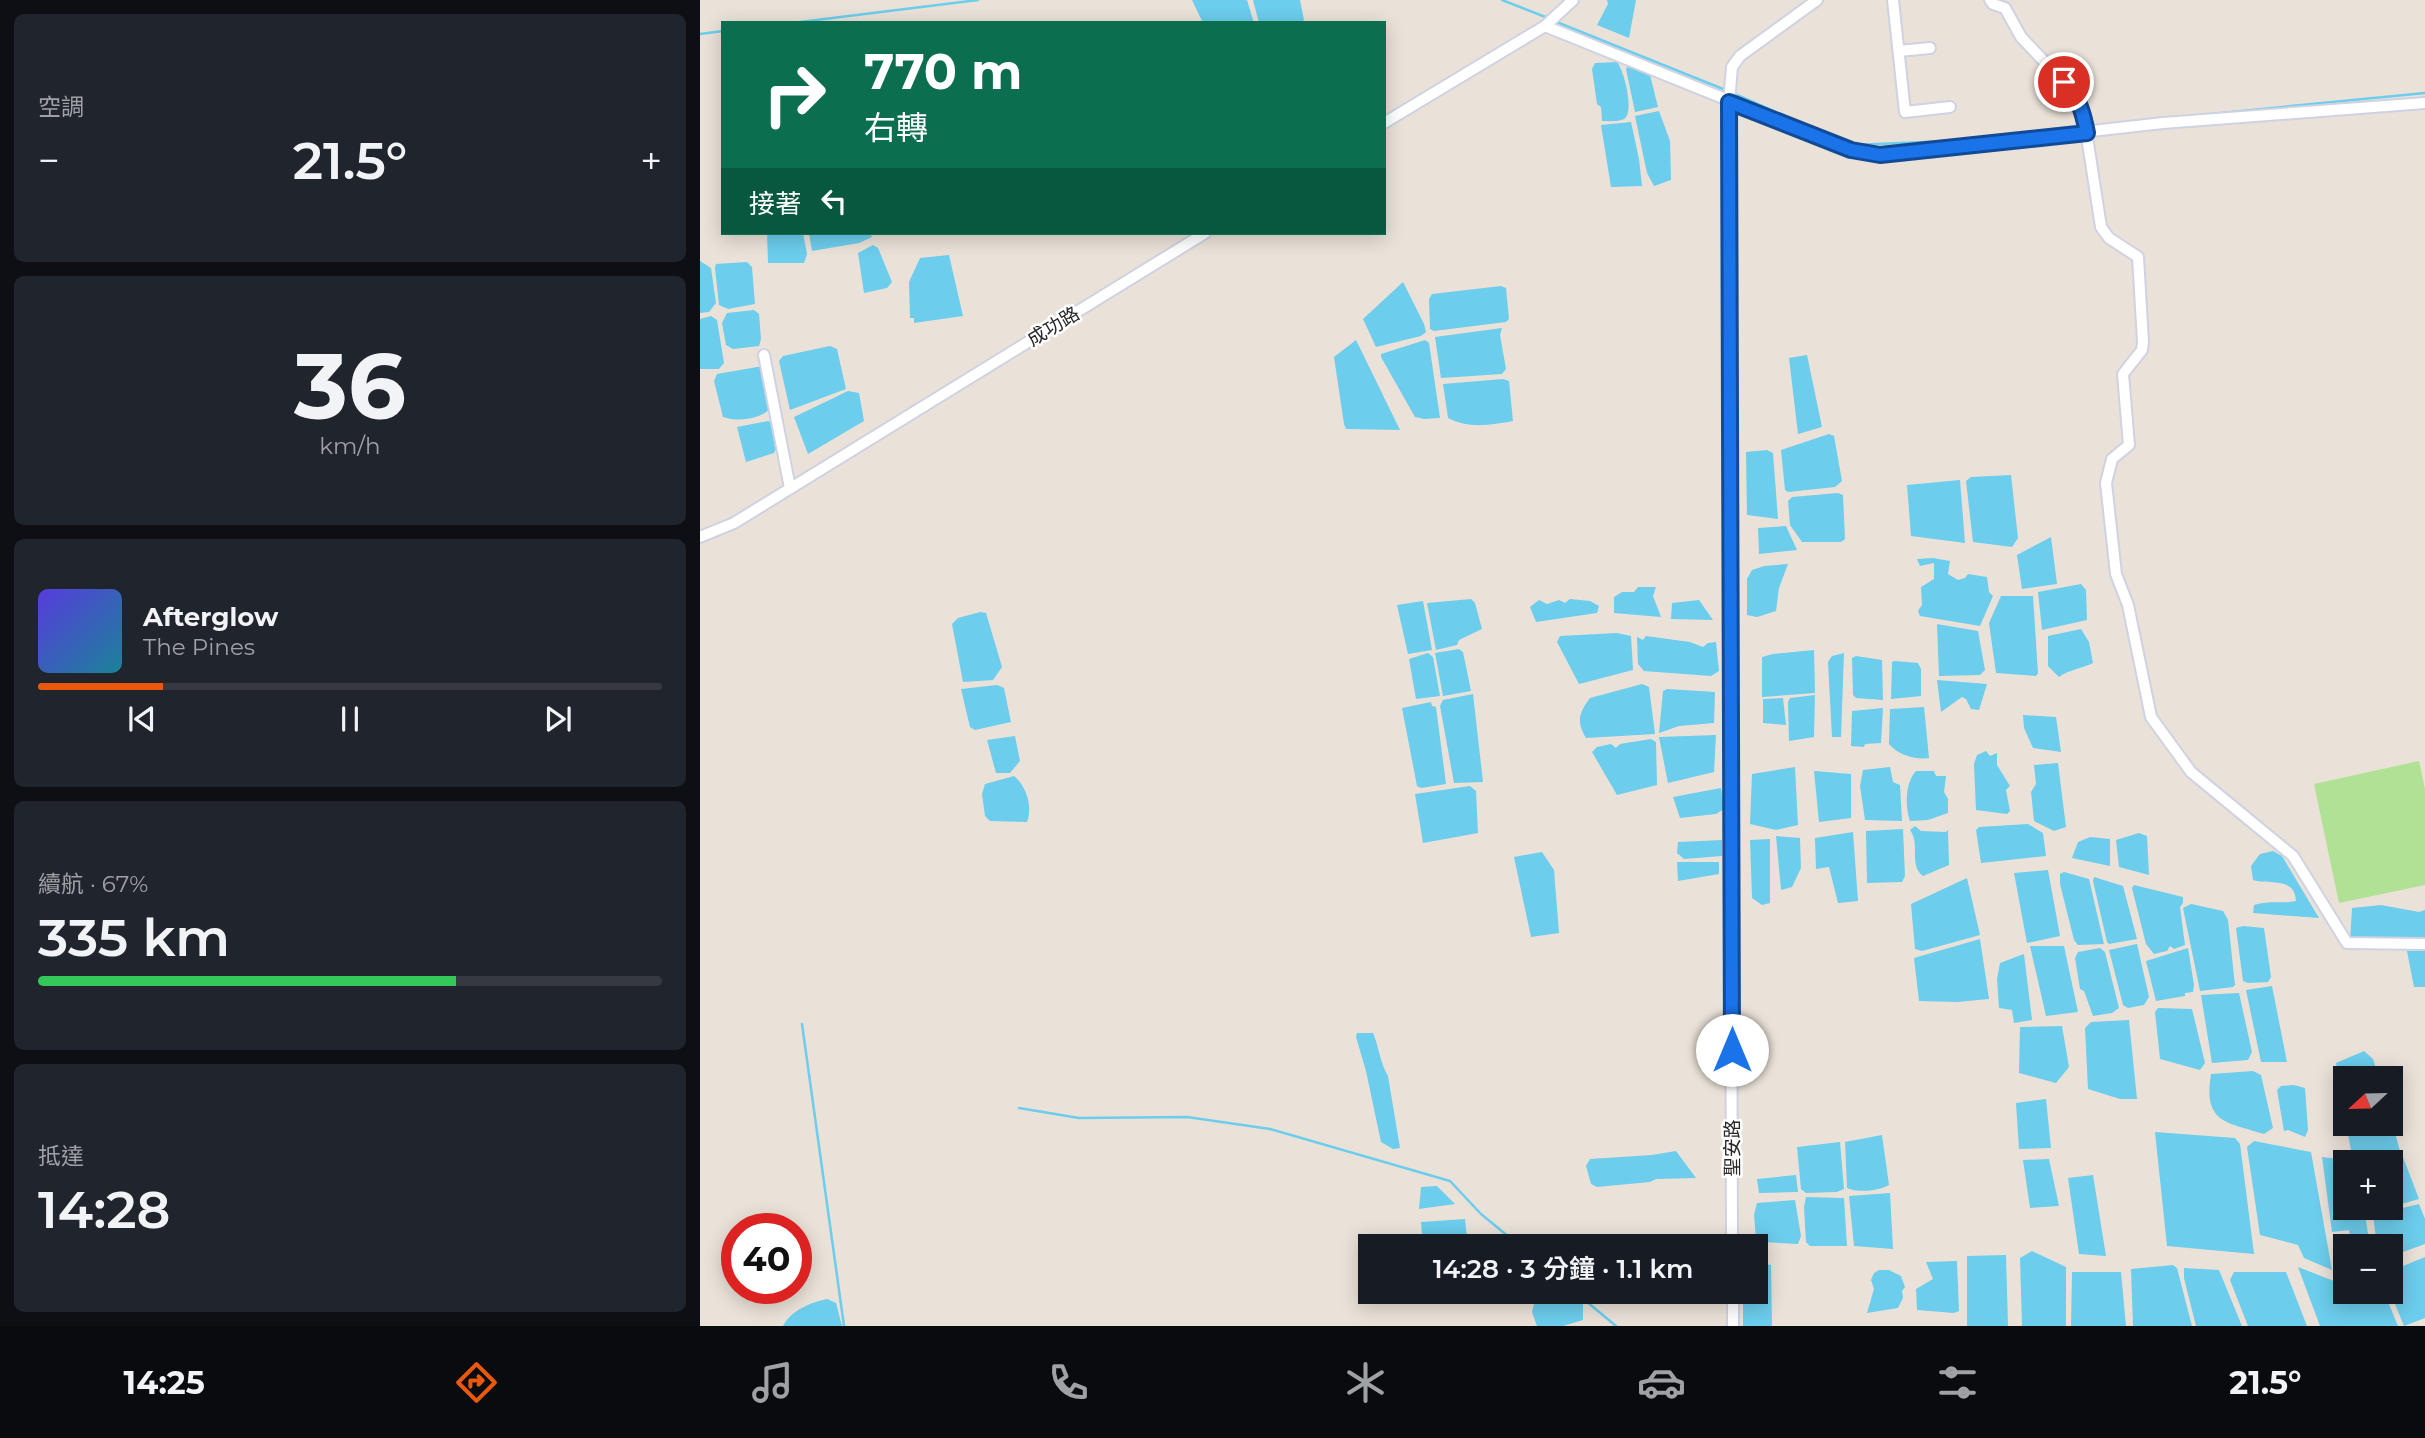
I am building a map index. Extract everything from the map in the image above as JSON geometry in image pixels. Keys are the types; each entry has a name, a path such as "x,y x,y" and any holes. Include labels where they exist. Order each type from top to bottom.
{"street":[{"path":"1386,122 1550,22 1573,0"},
{"name":"聖安路","path":"1732,1234 1729,102 1732,67 1740,56 1817,0"},
{"path":"1894,0 1905,112 1950,107"},
{"path":"1990,0 1993,4 2005,8 2021,37 2075,94 2083,111 2101,227 2109,238 2138,257 2143,342 2123,374 2129,445 2112,459 2106,483 2116,574 2128,604 2151,717 2191,772 2293,856 2347,943 2425,944"},
{"path":"1550,22 1729,102 1851,150 1880,155 2086,129 2425,103"},
{"path":"1899,51 1930,48"},
{"name":"成功路","path":"700,537 734,523 1202,235"},
{"path":"764,355 790,488"},
{"path":"1732,1304 1733,1326"}],"green space":[{"path":"2419,761 2425,789 2425,885 2339,903 2314,784"}],"water":[{"path":"1192,0 1247,0 1253,21 1202,21"},
{"path":"1253,0 1300,0 1303,21 1258,21"},
{"path":"1607,0 1636,0 1629,38 1597,25 1608,4"},
{"path":"1617,62 1623,73 1629,109 1624,119 1602,121 1592,69 1595,63"},
{"path":"1630,64 1649,71 1658,107 1635,112 1626,69"},
{"path":"1659,111 1670,141 1671,180 1654,186 1647,173 1635,116"},
{"path":"1631,122 1642,186 1611,187 1601,125"},
{"path":"767,235 803,235 807,254 804,263 768,263"},
{"path":"809,235 872,237 859,243 812,251"},
{"path":"873,245 878,248 892,282 887,288 864,293 858,253"},
{"path":"949,255 963,316 914,323 914,318 910,318 909,282 920,258"},
{"path":"700,261 711,268 716,303 709,312 700,313"},
{"path":"747,262 752,267 755,304 728,309 719,305 716,264"},
{"path":"1403,282 1426,332 1421,336 1376,347 1363,319"},
{"path":"1501,286 1506,288 1509,319 1506,322 1434,331 1430,329 1429,299 1432,294"},
{"path":"754,310 759,314 759,346 733,349 726,345 722,323 727,313"},
{"path":"711,316 717,320 724,363 719,369 700,369 700,319"},
{"path":"1502,328 1500,335 1506,369 1502,374 1441,378 1435,337"},
{"path":"1356,340 1400,430 1346,429 1334,357"},
{"path":"1425,340 1429,343 1440,418 1415,417 1381,357 1381,354"},
{"path":"830,346 837,349 846,389 790,410 779,361 783,356"},
{"path":"1807,355 1822,427 1798,434 1789,358"},
{"path":"763,366 771,408 748,419 723,417 714,381 717,374"},
{"path":"1503,379 1509,381 1513,421 1472,425 1448,418 1443,384"},
{"path":"848,391 859,393 864,421 808,454 794,417"},
{"path":"768,421 772,423 778,444 774,453 746,462 737,427"},
{"path":"1829,434 1834,436 1842,481 1835,487 1788,492 1785,490 1781,450"},
{"path":"1767,450 1773,453 1778,519 1747,515 1746,452"},
{"path":"2011,475 2018,538 2012,547 1973,542 1966,481 1971,477"},
{"path":"1960,480 1965,543 1911,536 1907,485"},
{"path":"1838,493 1843,495 1845,539 1841,542 1802,542 1790,525 1788,501 1792,497"},
{"path":"1786,526 1797,550 1759,554 1758,528"},
{"path":"2051,537 2057,584 2022,589 2017,555"},
{"path":"1917,559 1950,561 1948,574 1958,580 1968,574 1987,577 1989,592 1993,596 1980,626 1920,616 1918,611 1922,605 1921,587 1934,579 1934,563 1920,566"},
{"path":"1788,564 1779,588 1776,611 1757,617 1747,615 1747,579 1752,570"},
{"path":"2081,584 2086,590 2087,620 2042,630 2038,592"},
{"path":"1638,587 1656,587 1653,596 1661,617 1614,613 1614,597 1622,592 1634,592"},
{"path":"2001,596 2033,596 2038,673 2036,676 1996,673 1989,623"},
{"path":"1471,599 1475,603 1482,629 1459,640 1457,645 1436,650 1427,603"},
{"path":"1570,599 1590,601 1599,606 1597,613 1536,622 1530,607 1539,600 1547,604 1559,600 1565,603"},
{"path":"1699,600 1713,620 1671,619 1672,603"},
{"path":"1423,601 1432,650 1408,654 1397,605"},
{"path":"986,613 1002,667 993,680 963,682 952,624 958,618"},
{"path":"1937,624 1978,631 1985,670 1980,675 1939,676"},
{"path":"2081,629 2089,642 2093,663 2059,677 2048,666 2048,636"},
{"path":"1617,633 1631,636 1633,670 1579,684 1557,642 1560,636"},
{"path":"1646,636 1690,642 1703,647 1716,642 1719,671 1711,676 1644,671 1638,664 1637,637 1643,640"},
{"path":"1459,649 1463,652 1471,691 1443,696 1435,653"},
{"path":"1814,650 1815,693 1762,697 1762,657"},
{"path":"1428,653 1433,657 1440,696 1416,699 1409,659"},
{"path":"1844,653 1841,737 1832,737 1828,662 1832,656"},
{"path":"1856,656 1882,660 1883,700 1856,698 1853,695 1852,658"},
{"path":"1892,662 1918,663 1921,669 1921,696 1891,699"},
{"path":"1937,680 1987,684 1979,710 1971,709 1962,697 1941,712"},
{"path":"1642,684 1649,687 1655,734 1586,738 1580,717 1590,698"},
{"path":"997,685 1004,688 1011,722 975,730 970,727 961,689"},
{"path":"1663,691 1715,692 1714,723 1679,726 1659,733"},
{"path":"1473,694 1483,782 1454,783 1440,706 1443,700"},
{"path":"1815,695 1814,737 1789,741 1790,698"},
{"path":"1783,698 1786,725 1763,723 1763,699"},
{"path":"1431,702 1432,706 1436,707 1446,784 1421,788 1417,786 1402,708"},
{"path":"1924,707 1929,758 1902,754 1889,744 1890,709"},
{"path":"1883,708 1881,743 1865,744 1864,747 1851,746 1852,711"},
{"path":"2023,715 2056,717 2061,752 2033,748 2024,728"},
{"path":"1716,735 1714,772 1668,783 1659,737"},
{"path":"1015,736 1020,761 1010,773 996,773 987,740"},
{"path":"1651,739 1656,742 1657,785 1617,795 1592,752 1597,747 1611,744 1616,748 1620,744"},
{"path":"1986,751 1990,756 1997,753 1997,765 2010,786 2006,790 2010,811 2007,814 1976,810 1974,764 1977,755"},
{"path":"2058,763 2066,827 2054,831 2034,821 2031,792 2036,784 2034,765"},
{"path":"1795,767 1798,825 1776,830 1750,824 1752,774"},
{"path":"1890,767 1893,782 1900,785 1902,821 1865,820 1860,786 1863,770"},
{"path":"1814,771 1851,774 1851,818 1819,822"},
{"path":"1916,771 1934,771 1936,776 1946,776 1944,792 1948,799 1948,813 1928,820 1910,821 1907,795"},
{"path":"1014,776 1027,797 1027,822 990,821 985,816 982,794 985,784"},
{"path":"1470,786 1476,791 1478,833 1423,843 1415,794"},
{"path":"1721,788 1724,809 1716,814 1680,818 1673,797"},
{"path":"2028,824 2043,833 2046,856 1981,863 1976,830 1979,827"},
{"path":"1915,826 1921,831 1948,830 1949,865 1923,876 1916,866 1915,842 1910,830"},
{"path":"1903,829 1905,876 1902,882 1867,883 1866,831"},
{"path":"1853,832 1858,901 1838,903 1829,867 1816,869 1815,838"},
{"path":"2139,833 2147,836 2149,875 2119,867 2116,840"},
{"path":"1776,836 1800,838 1801,868 1792,887 1781,890"},
{"path":"2090,837 2110,839 2110,866 2072,858 2078,842"},
{"path":"1770,839 1770,903 1762,905 1752,898 1750,840"},
{"path":"1722,840 1722,856 1684,859 1677,853 1678,842"},
{"path":"2273,851 2282,856 2319,918 2253,913 2254,905 2296,901 2291,888 2286,885 2253,880 2251,866 2260,854"},
{"path":"1542,852 1554,870 1559,933 1531,937 1514,857"},
{"path":"1677,862 1719,862 1719,874 1678,881"},
{"path":"2048,870 2060,936 2027,943 2014,873"},
{"path":"2064,872 2089,879 2104,944 2078,945 2074,940 2060,884 2060,874"},
{"path":"2094,877 2123,886 2137,939 2109,944 2107,942"},
{"path":"1967,878 1980,935 1922,951 1915,949 1911,904"},
{"path":"2134,885 2183,897 2180,907 2185,945 2174,949 2170,946 2167,951 2154,954 2146,944 2132,888"},
{"path":"2191,904 2223,911 2228,920 2235,985 2233,987 2200,991 2183,908"},
{"path":"2381,905 2419,912 2425,910 2425,942 2350,941 2352,908"},
{"path":"2236,928 2264,928 2271,977 2268,982 2243,981"},
{"path":"1980,939 1989,999 1919,1001 1914,958"},
{"path":"2137,944 2149,997 2144,1005 2128,1008 2123,1005 2109,950"},
{"path":"2030,946 2064,946 2078,1012 2046,1016"},
{"path":"2100,948 2105,952 2119,1008 2112,1013 2093,1016 2084,991 2080,989 2075,958 2078,952"},
{"path":"2188,948 2193,992 2156,1001 2146,961"},
{"path":"2407,951 2425,951 2425,987 2414,987"},
{"path":"2024,954 2032,1020 2014,1023 2012,1010 1999,1008 1997,979 2000,963"},
{"path":"2272,986 2287,1062 2261,1062 2246,990"},
{"path":"2239,993 2252,1052 2248,1060 2212,1063 2201,995"},
{"path":"2158,1008 2192,1009 2205,1063 2200,1070 2160,1059 2155,1012"},
{"path":"2129,1020 2137,1099 2120,1099 2088,1089 2085,1028 2091,1022"},
{"path":"2062,1026 2069,1067 2056,1083 2019,1073 2020,1027"},
{"path":"1357,1033 1373,1033 1375,1038 1388,1076 1400,1148 1393,1149 1381,1142"},
{"path":"2364,1051 2373,1059 2375,1066 2337,1066 2336,1063"},
{"path":"2253,1071 2261,1075 2273,1128 2264,1134 2228,1123 2214,1111 2211,1102 2211,1074"},
{"path":"2281,1086 2305,1088 2308,1130 2305,1137 2284,1131 2277,1090"},
{"path":"2046,1099 2051,1148 2019,1149 2016,1103"},
{"path":"2155,1132 2235,1138 2240,1144 2254,1254 2167,1246"},
{"path":"1882,1135 1889,1185 1868,1191 1847,1188 1845,1142"},
{"path":"2348,1136 2396,1136 2400,1150 2351,1150"},
{"path":"2254,1141 2311,1152 2332,1270 2304,1258 2298,1245 2260,1235 2247,1147"},
{"path":"1840,1142 1844,1189 1837,1192 1806,1193 1801,1189 1797,1147"},
{"path":"1676,1151 1696,1178 1656,1179 1650,1182 1597,1187 1591,1184 1586,1166 1590,1159"},
{"path":"2322,1157 2333,1158 2333,1220 2366,1220 2368,1234 2350,1234 2349,1230 2332,1232"},
{"path":"2403,1157 2419,1199 2403,1204"},
{"path":"2049,1159 2059,1206 2030,1208 2023,1160"},
{"path":"1796,1175 1798,1192 1759,1193 1757,1179"},
{"path":"2093,1175 2106,1256 2079,1254 2068,1178"},
{"path":"1437,1186 1455,1204 1419,1209 1421,1187"},
{"path":"1890,1193 1893,1249 1854,1246 1849,1196"},
{"path":"1806,1197 1844,1198 1847,1246 1810,1246 1806,1242"},
{"path":"1795,1200 1801,1236 1798,1244 1768,1242 1768,1234 1756,1234 1754,1215 1757,1203"},
{"path":"2419,1204 2425,1219 2425,1244 2403,1252 2403,1234 2375,1234 2374,1220 2403,1220 2403,1208"},
{"path":"1465,1219 1467,1234 1422,1234 1421,1222"},
{"path":"2032,1251 2066,1267 2066,1326 2022,1326 2020,1258"},
{"path":"2006,1255 2008,1326 1967,1326 1967,1256"},
{"path":"2425,1257 2425,1318 2404,1326 2395,1304 2403,1304 2403,1266"},
{"path":"1957,1261 1959,1311 1954,1313 1917,1310 1916,1289 1933,1279 1926,1262"},
{"path":"1768,1264 1771,1265 1772,1326 1743,1326 1743,1304 1768,1304"},
{"path":"2173,1265 2177,1268 2192,1326 2133,1326 2131,1269"},
{"path":"2298,1267 2333,1281 2333,1304 2389,1304 2398,1326 2320,1326"},
{"path":"2184,1268 2219,1270 2242,1326 2196,1326"},
{"path":"1879,1270 1889,1270 1901,1276 1905,1287 1902,1291 1903,1298 1898,1308 1867,1313 1874,1289 1871,1280"},
{"path":"2072,1272 2121,1272 2126,1326 2071,1326"},
{"path":"2234,1272 2286,1272 2307,1326 2248,1326 2230,1280"},
{"path":"827,1299 836,1303 842,1326 783,1326 791,1316 814,1302"},
{"path":"1534,1304 1583,1304 1583,1320 1563,1326 1537,1326 1532,1312"}],"waterway":[{"path":"808,21 978,0"},
{"path":"1502,0 1548,18"},
{"path":"1554,21 1723,89"},
{"path":"700,34 721,31"},
{"path":"2180,117 2425,93"},
{"path":"1737,95 1853,145 1949,141 2083,127"},
{"path":"802,1024 844,1326"},
{"path":"1019,1108 1079,1118 1187,1117 1270,1129 1450,1181 1481,1214 1505,1234"},
{"path":"1589,1304 1616,1326"}],"route":[{"path":"1732,1050 1729,102 1851,150 1880,155 2087,133 2083,111 2075,94 2064,82"}]}
